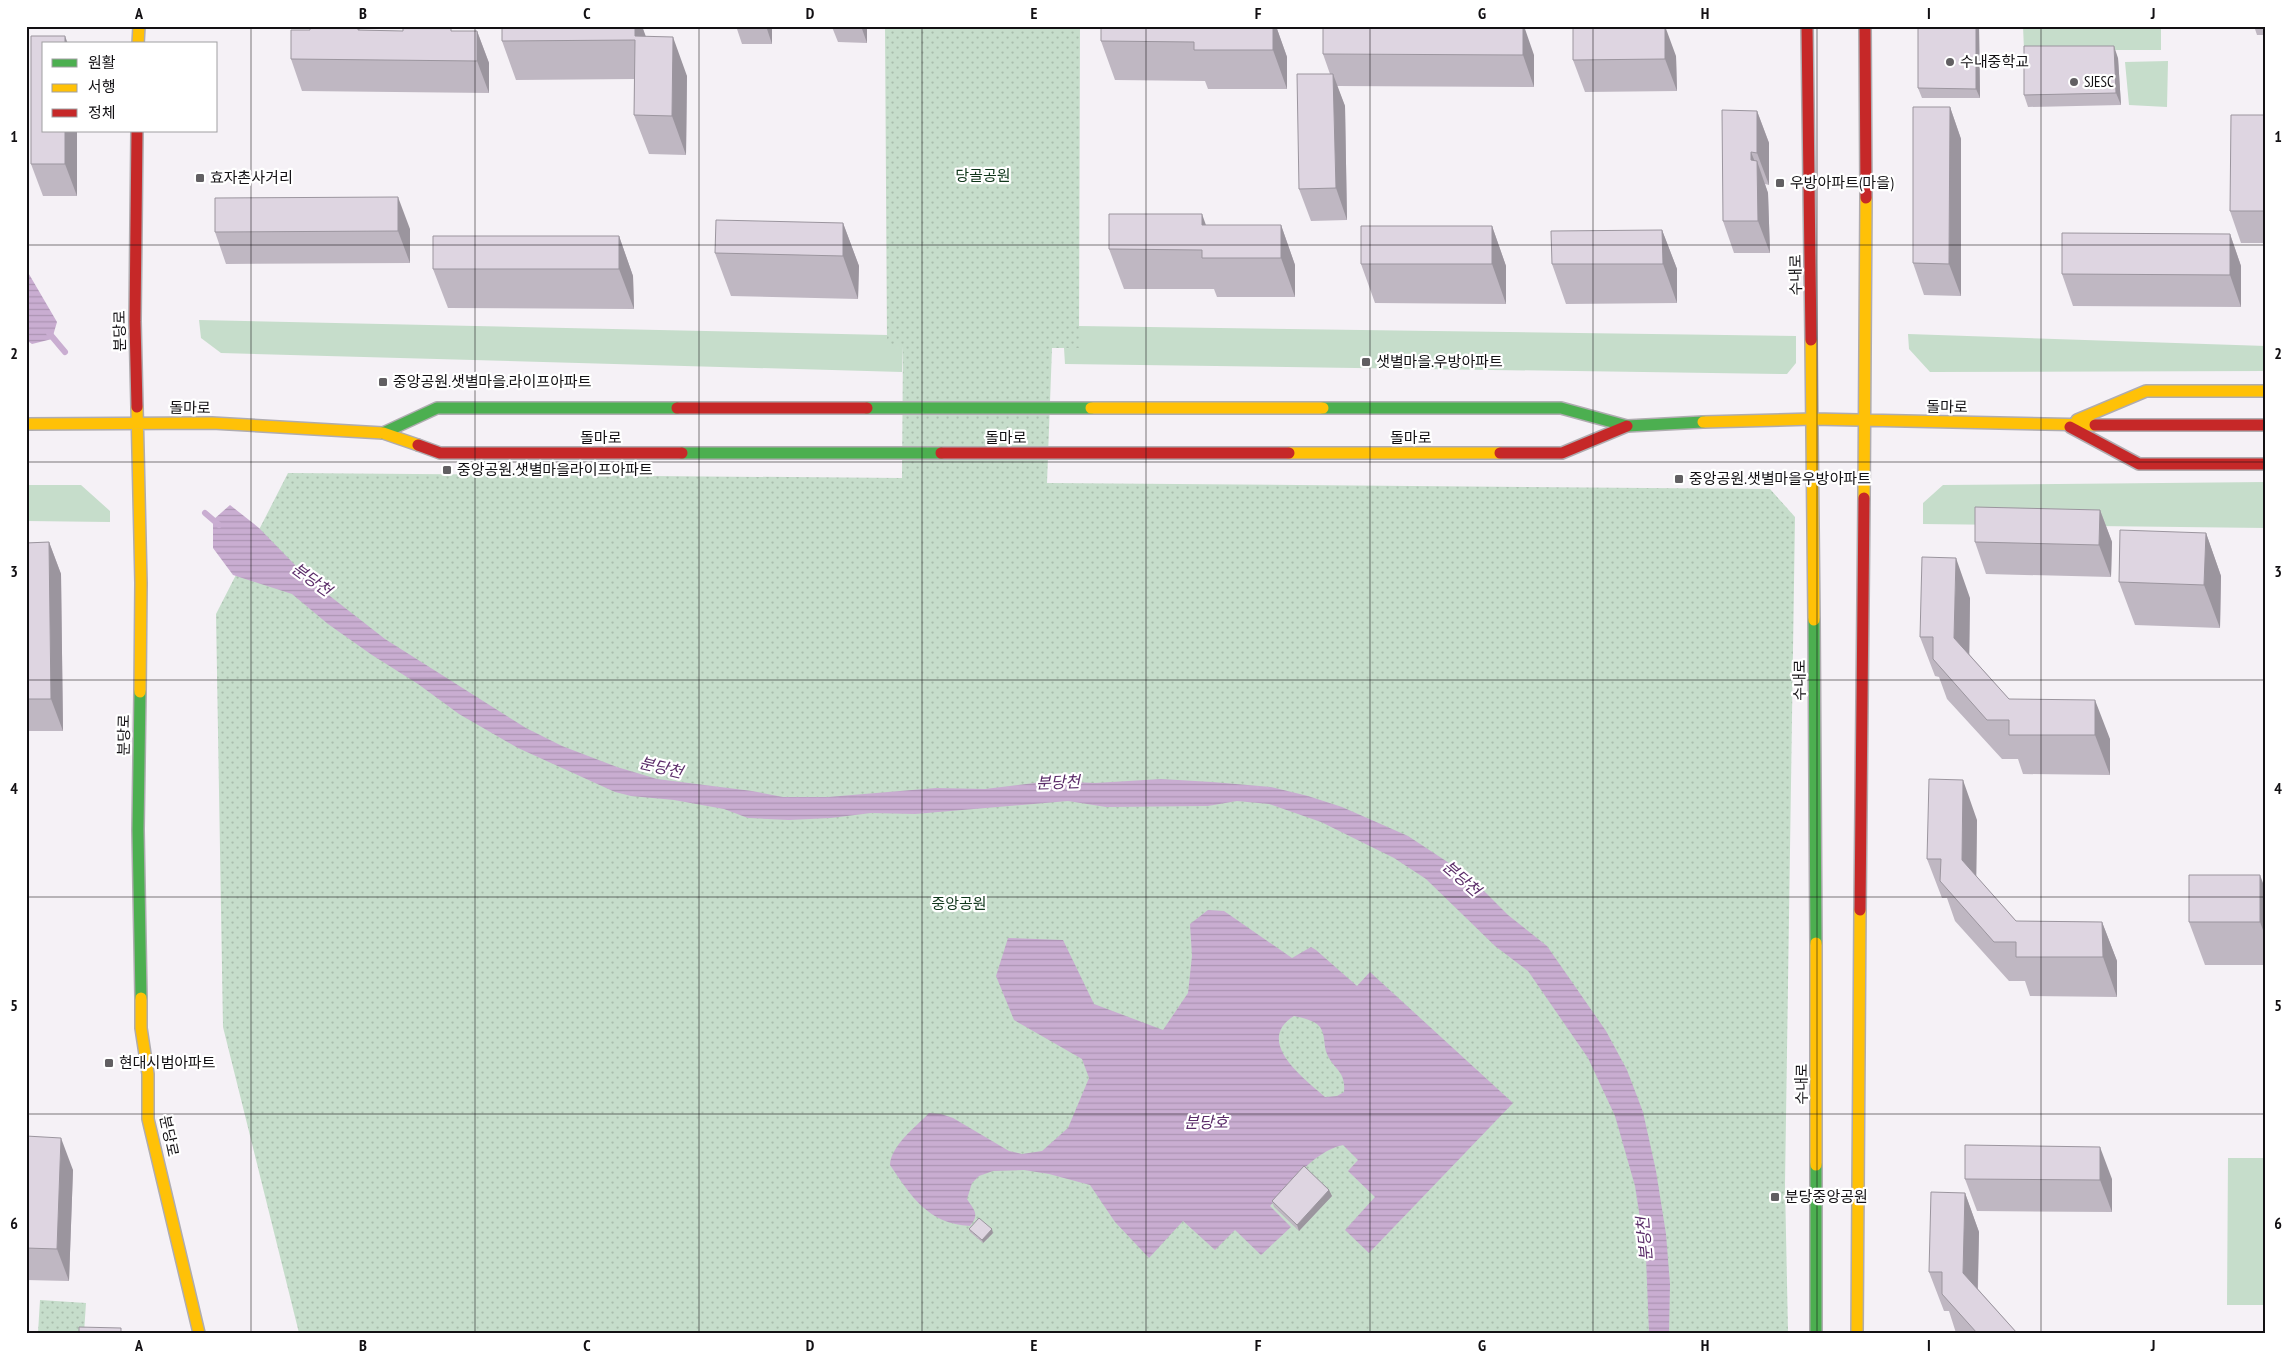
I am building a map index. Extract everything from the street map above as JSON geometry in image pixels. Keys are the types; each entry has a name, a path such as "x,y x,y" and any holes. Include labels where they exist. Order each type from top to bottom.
{"main road":[{"path":"138,42 139,26"},
{"name":"수내로","path":"1808,26 1813,419 1817,1056 1816,1333"},
{"path":"1857,1333 1865,26"},
{"name":"분당로","path":"137,132 135,321 141,582 138,830 141,1028 148,1074 148,1120 199,1333"},
{"path":"2066,425 2146,391 2266,391"},
{"name":"돌마로","path":"383,433 437,408 1561,408 1627,426 1761,419 2066,425 2266,425"},
{"name":"돌마로","path":"26,424 212,423 383,433 440,453 1562,454 1627,426"},
{"path":"2066,425 2139,464 2266,464"}],"green space":[{"name":"중앙공원","path":"885,26 1080,26 1079,348 1052,348 1047,483 1770,489 1795,517 1785,1184 1788,1333 299,1333 223,1027 216,614 288,473 902,478 903,346 887,346"},
{"path":"2023,26 2161,26 2161,50 2024,50"},
{"path":"2168,61 2167,107 2129,105 2125,62"},
{"path":"199,320 887,335 888,346 903,346 902,372 221,353 201,338"},
{"path":"1079,326 1796,336 1796,363 1787,374 1065,364 1064,348 1079,348"},
{"path":"1908,334 2266,346 2266,371 1930,372 1909,349"},
{"path":"2266,482 2266,528 1923,524 1923,503 1943,485"},
{"path":"26,485 81,485 110,511 110,522 26,521"},
{"path":"2228,1158 2266,1158 2266,1305 2227,1305"},
{"path":"40,1300 86,1303 84,1333 38,1333"}],"water":[{"path":"26,269 57,322 52,339 32,344 26,340"},
{"path":"230,505 259,528 326,593 385,639 526,728 562,746 617,767 657,779 752,791 783,797 828,797 936,788 985,789 1051,781 1095,783 1161,779 1212,782 1271,787 1308,796 1342,807 1408,836 1446,861 1481,888 1508,915 1547,946 1606,1031 1627,1070 1643,1112 1656,1171 1666,1234 1670,1284 1669,1333 1649,1333 1646,1257 1635,1186 1615,1116 1588,1058 1528,971 1495,946 1426,879 1394,858 1321,822 1269,804 1237,801 1208,806 1106,807 1068,801 915,814 871,813 831,818 789,820 748,818 724,809 615,792 518,748 459,714 418,684 328,624 292,594 233,575 213,548 213,520"},
{"name":"분당호","path":"1208,910 1224,911 1292,958 1311,947 1357,986 1370,972 1513,1103 1369,1253 1345,1230 1375,1197 1348,1171 1358,1160 1343,1145 1321,1154 1294,1179 1270,1206 1291,1227 1261,1255 1235,1230 1215,1250 1183,1221 1149,1258 1115,1222 1090,1185 1049,1174 1024,1170 993,1171 979,1176 972,1183 967,1199 974,1209 975,1218 970,1226 943,1220 922,1206 905,1187 890,1165 891,1158 899,1143 929,1113 953,1118 1009,1151 1022,1154 1042,1151 1068,1128 1089,1078 1082,1059 1014,1020 996,976 1008,938 1063,940 1094,1004 1163,1030 1188,993 1192,956 1190,924","holes":["1294,1016 1315,1023 1322,1030 1327,1054 1343,1079 1344,1092 1337,1096 1325,1097 1305,1080 1286,1059 1280,1048 1279,1037 1283,1026"]}],"building":[{"path":"310,26 358,26 358,30 403,31 403,26 451,26 451,31 477,31 477,61 291,59 291,30 310,30"},
{"path":"502,26 635,26 635,36 673,37 672,116 634,115 635,40 502,41"},
{"path":"1101,26 1273,26 1273,50 1194,50 1194,42 1101,41"},
{"path":"1323,26 1523,26 1523,55 1323,54"},
{"path":"1573,26 1665,26 1665,59 1573,60"},
{"name":"수내중학교","path":"1918,26 1976,26 1976,89 1918,88"},
{"path":"31,36 65,36 65,42 42,42 42,132 65,132 65,164 31,164"},
{"name":"SJESC","path":"2024,46 2114,46 2116,93 2024,95"},
{"path":"1297,74 1333,74 1336,188 1299,189"},
{"path":"1913,107 1950,107 1949,264 1913,263"},
{"path":"1722,110 1757,111 1757,153 1751,152 1751,160 1757,161 1758,221 1723,221"},
{"path":"2231,115 2266,115 2266,211 2230,211"},
{"path":"398,197 398,231 215,232 215,198"},
{"path":"1109,214 1202,214 1202,225 1281,225 1281,258 1202,258 1202,250 1109,249"},
{"path":"716,220 843,223 843,256 715,253"},
{"path":"1361,226 1492,226 1492,264 1361,264"},
{"path":"1662,230 1663,264 1552,264 1551,231"},
{"path":"2062,233 2230,234 2230,275 2062,274"},
{"path":"433,236 619,236 619,269 433,269"},
{"path":"1975,507 2100,510 2099,545 1975,542"},
{"path":"2120,530 2206,533 2204,585 2119,582"},
{"path":"49,542 51,699 26,699 26,543"},
{"path":"1922,557 1956,558 1954,638 2009,699 2095,700 2095,735 2009,735 2009,720 1987,720 1933,659 1933,637 1920,637"},
{"path":"1929,779 1963,780 1962,860 2016,921 2102,922 2103,957 2016,957 2016,942 1994,942 1940,881 1941,859 1927,859"},
{"path":"2189,875 2260,875 2260,922 2189,922"},
{"path":"26,1136 61,1138 57,1249 26,1248"},
{"path":"1965,1145 2100,1147 2100,1180 1965,1179"},
{"path":"1304,1166 1329,1190 1297,1225 1272,1201"},
{"path":"1931,1192 1965,1193 1963,1273 2017,1333 1977,1333 1942,1294 1942,1272 1929,1272"},
{"path":"979,1218 992,1229 982,1240 969,1229"},
{"path":"79,1327 121,1328 121,1333 79,1333"}],"waterway":[{"name":"분당천","path":"49,333 65,352"},
{"name":"분당천","path":"205,513 219,525"}],"traffic: fast":[{"path":"383,433 437,408 677,408"},
{"path":"867,408 1091,408"},
{"path":"1323,408 1561,408 1627,426 1703,422"},
{"path":"682,453 941,453"},
{"path":"1814,620 1816,943"},
{"path":"140,692 138,830 141,998"},
{"path":"1816,1165 1816,1333"}],"traffic: slow":[{"path":"138,42 139,26"},
{"path":"1864,498 1866,198"},
{"path":"1811,340 1814,620"},
{"path":"2077,420 2146,391 2266,391"},
{"path":"137,407 141,583 140,692"},
{"path":"1091,408 1323,408"},
{"path":"1703,422 1813,419 2095,425"},
{"path":"26,424 212,423 383,433 418,445"},
{"path":"1289,453 1500,453"},
{"path":"1857,1333 1860,910"},
{"path":"1816,943 1816,1165"},
{"path":"141,998 141,1028 148,1074 148,1119 199,1333"}],"traffic: jam":[{"path":"1807,26 1811,340"},
{"path":"1865,26 1866,198"},
{"path":"137,132 135,321 137,407"},
{"path":"677,408 867,408"},
{"path":"2095,425 2266,425"},
{"path":"1500,453 1562,453 1627,426"},
{"path":"2070,427 2139,464 2266,464"},
{"path":"418,445 440,453 682,453"},
{"path":"941,453 1289,453"},
{"path":"1860,910 1864,498"}],"place":[{"name":"수내중학교","path":"1950,62"},
{"name":"SJESC","path":"2074,82"},
{"name":"효자촌사거리","path":"200,178"},
{"name":"우방아파트(마을)","path":"1780,183"},
{"name":"샛별마을.우방아파트","path":"1366,362"},
{"name":"중앙공원.샛별마을.라이프아파트","path":"383,382"},
{"name":"중앙공원.샛별마을라이프아파트","path":"447,470"},
{"name":"중앙공원.샛별마을우방아파트","path":"1679,479"},
{"name":"현대시범아파트","path":"109,1063"},
{"name":"분당중앙공원","path":"1775,1197"}],"park label":[{"name":"당골공원","path":"983,176"}]}
